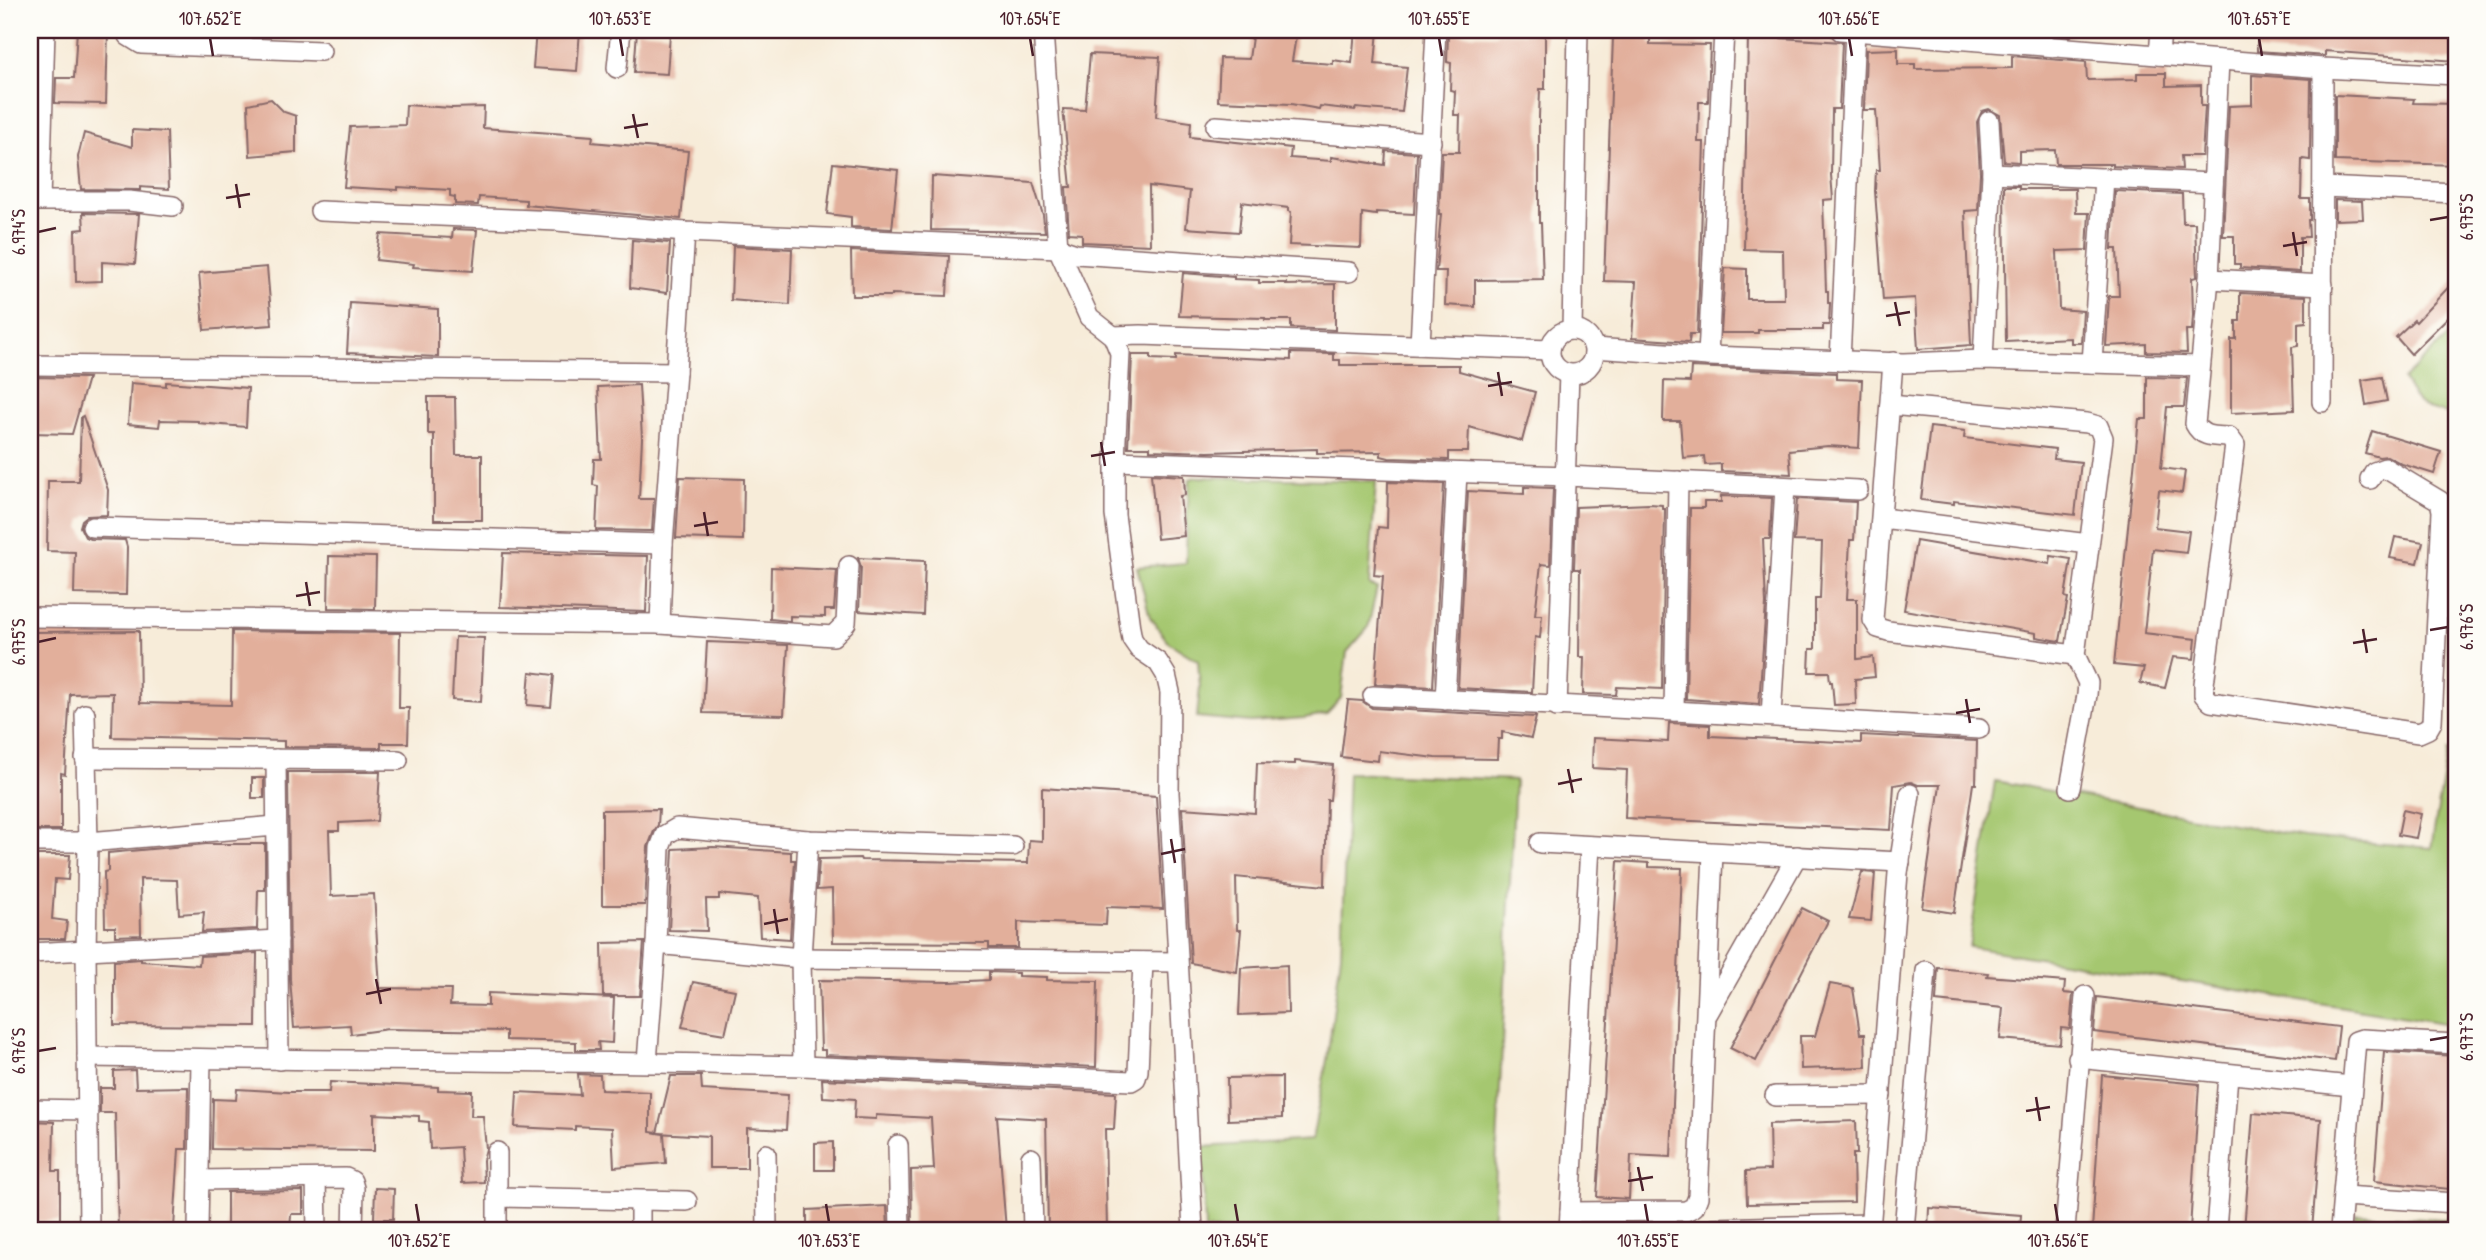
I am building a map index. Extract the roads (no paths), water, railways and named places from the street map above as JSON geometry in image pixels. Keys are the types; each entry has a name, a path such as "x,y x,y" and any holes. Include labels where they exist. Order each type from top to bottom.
{"street":[{"path":"45,30 35,200 128,201 173,206"},
{"path":"127,30 128,36 141,44 321,51"},
{"path":"617,68 621,30"},
{"path":"1043,30 1058,248 1089,317 1113,336 1120,353 1115,515 1132,639 1139,649 1158,662 1166,675 1170,692 1168,793 1193,1230"},
{"path":"1420,345 1436,30"},
{"path":"1572,330 1578,30"},
{"path":"1708,356 1724,30"},
{"path":"1840,30 2323,68 2456,75"},
{"path":"1844,361 1855,30"},
{"path":"2159,55 2161,30"},
{"path":"2219,60 2209,278 2195,424 2205,435 2229,437 2235,445 2204,684 2204,695 2211,702 2419,733 2428,729 2432,722 2442,511 2440,501 2385,468 2374,472 2370,479"},
{"path":"2322,402 2323,68"},
{"path":"1983,360 1992,173 1989,121"},
{"path":"1216,126 1432,142"},
{"path":"1992,173 2213,183"},
{"path":"2092,363 2104,178"},
{"path":"2323,187 2456,193"},
{"path":"320,211 557,221 685,232 1058,248 1076,254 1349,272"},
{"path":"660,624 685,232"},
{"path":"2209,278 2323,285"},
{"path":"1572,330 1582,332 1590,339 1594,358 1588,368 1580,373 1570,374 1559,370 1552,361 1550,350 1561,333 1572,330"},
{"path":"1113,336 1550,350"},
{"path":"1594,348 1844,361 1983,360 2199,366"},
{"path":"1883,362 1890,405 1873,620 1878,628 2074,655"},
{"path":"30,365 676,372"},
{"path":"1557,707 1570,374"},
{"path":"1890,405 2098,426 2103,438 2074,655 2088,683 2070,788"},
{"path":"1115,461 1858,490"},
{"path":"1445,700 1457,473"},
{"path":"1674,711 1678,481"},
{"path":"1772,716 1785,487"},
{"path":"1882,518 2089,544"},
{"path":"93,527 663,544"},
{"path":"30,617 660,624 833,636 846,623 849,566"},
{"path":"1373,696 1979,729"},
{"path":"85,714 89,1230"},
{"path":"85,758 398,760"},
{"path":"276,759 279,1060"},
{"path":"1714,1228 1870,1227 1900,862 1910,794"},
{"path":"30,842 88,842 276,826"},
{"path":"647,1062 660,848 665,835 677,828 808,840 1013,846"},
{"path":"803,1066 801,958 808,840"},
{"path":"1540,843 1900,862"},
{"path":"1590,846 1570,1221 1686,1211 1694,1207 1698,1197 1713,853"},
{"path":"1706,1017 1797,856"},
{"path":"30,953 278,940"},
{"path":"656,944 801,958 1177,962"},
{"path":"87,1057 647,1062 803,1066 1131,1081 1139,1071 1143,962"},
{"path":"1904,1230 1926,971"},
{"path":"2065,1230 2085,996"},
{"path":"2340,1230 2356,1041 2362,1039 2456,1044"},
{"path":"2078,1058 2351,1086"},
{"path":"198,1230 201,1059"},
{"path":"2216,1230 2228,1075"},
{"path":"1775,1096 1881,1095"},
{"path":"30,1109 88,1110"},
{"path":"898,1145 900,1230"},
{"path":"497,1152 497,1230"},
{"path":"766,1154 767,1230"},
{"path":"1031,1158 1032,1230"},
{"path":"199,1180 346,1178 352,1181 354,1188 353,1230"},
{"path":"316,1179 317,1230"},
{"path":"2343,1196 2456,1203"},
{"path":"497,1197 687,1201"},
{"path":"640,1201 640,1230"}]}
